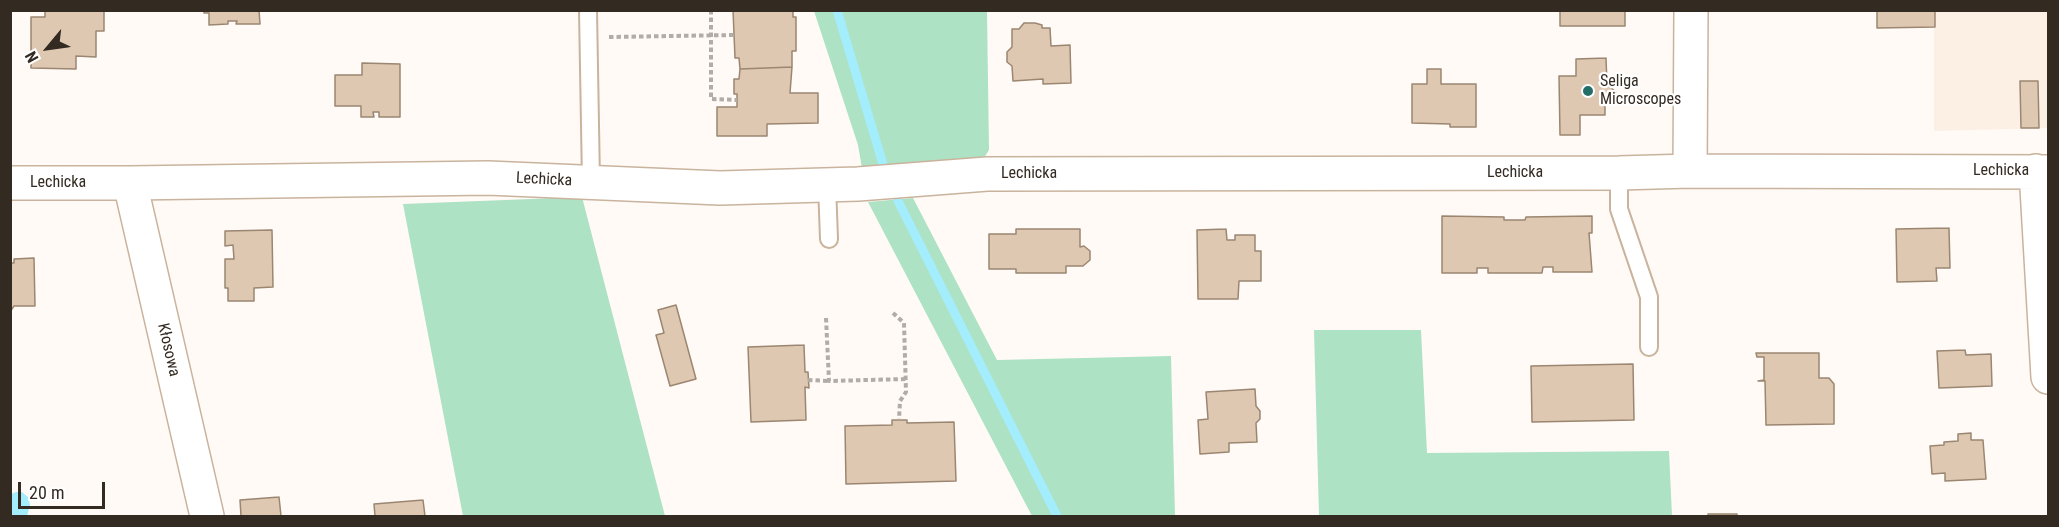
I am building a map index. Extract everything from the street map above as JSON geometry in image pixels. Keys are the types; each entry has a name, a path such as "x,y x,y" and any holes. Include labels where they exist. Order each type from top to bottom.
{"street":[{"path":"1690,171 1691,10"},
{"path":"2042,172 2049,377"},
{"name":"Lechicka","path":"10,183 488,178 720,188 827,185 987,174 2042,172"},
{"name":"Kłosowa","path":"130,183 207,516"}],"lane":[{"path":"588,10 591,182"},
{"path":"1619,173 1619,209 1649,297 1649,347"},
{"path":"827,185 829,239"}],"path":[{"path":"711,10 711,99 737,100"},
{"path":"589,37 734,35"},
{"path":"893,312 904,323 906,392 900,401 899,420"},
{"path":"826,318 829,381"},
{"path":"808,380 906,379"}],"shaded area":[{"path":"1934,11 2048,11 2048,128 1934,131"}],"green space":[{"path":"814,11 987,11 989,150 982,161 862,168 858,145"},
{"path":"582,197 665,516 463,516 403,204"},
{"path":"913,198 997,360 1171,356 1175,516 1032,516 868,202"},
{"path":"1314,330 1421,330 1427,453 1669,451 1672,516 1319,516"}],"water":[{"path":"22,492 28,497 30,505 27,516 11,516 11,494"}],"building":[{"path":"45,10 104,10 104,31 96,31 96,57 76,56 76,69 31,68 31,17 45,17"},
{"path":"204,10 259,10 260,24 236,24 237,21 228,21 228,24 209,25 209,13 204,13"},
{"path":"733,10 793,10 793,17 796,17 796,51 792,51 792,67 740,69 739,58 735,58"},
{"path":"1560,10 1625,10 1625,26 1560,26"},
{"path":"1877,10 1935,10 1935,27 1877,28"},
{"path":"1024,23 1035,23 1042,25 1042,28 1050,28 1051,46 1070,45 1071,83 1043,84 1043,79 1013,81 1012,66 1007,62 1007,52 1012,47 1012,29 1019,29"},
{"path":"1606,58 1607,84 1616,92 1605,99 1605,115 1580,115 1580,135 1560,135 1559,76 1576,76 1576,59"},
{"path":"362,63 400,64 400,117 379,117 379,112 373,112 374,117 361,117 361,106 335,106 335,75 362,75"},
{"path":"792,67 790,93 818,93 818,123 767,124 767,136 717,136 717,107 737,107 734,79 739,79 740,69"},
{"path":"1427,69 1441,69 1441,84 1476,84 1476,127 1412,123 1412,84 1427,84"},
{"path":"2020,81 2038,81 2039,128 2021,128"},
{"path":"1442,216 1504,217 1504,220 1525,220 1526,217 1592,216 1592,233 1589,233 1592,272 1553,272 1553,267 1543,267 1542,273 1488,273 1488,268 1477,268 1477,273 1442,273"},
{"path":"1949,228 1950,268 1936,268 1937,281 1897,282 1896,229"},
{"path":"1016,229 1080,229 1080,247 1084,246 1090,251 1090,260 1083,266 1066,266 1066,273 1016,273 1016,269 989,269 989,234 1016,234"},
{"path":"1226,229 1227,240 1235,240 1235,235 1255,235 1255,251 1261,251 1261,281 1239,281 1238,299 1198,299 1197,230"},
{"path":"272,230 273,287 254,288 254,301 228,301 228,288 225,288 225,259 234,259 233,245 225,246 225,231"},
{"path":"34,258 35,306 14,306 10,312 10,263 14,263 14,259"},
{"path":"676,305 696,379 670,386 656,335 664,333 658,310"},
{"path":"804,345 805,372 808,372 809,388 805,387 806,420 751,422 748,347"},
{"path":"1965,350 1966,355 1991,354 1992,386 1939,388 1937,351"},
{"path":"1756,353 1819,353 1819,378 1829,378 1834,384 1834,424 1766,425 1765,381 1758,381 1764,380 1764,357 1757,357"},
{"path":"1633,364 1634,420 1532,422 1531,366"},
{"path":"1255,389 1256,406 1260,411 1260,419 1256,423 1257,442 1229,443 1229,452 1200,454 1198,420 1208,419 1206,392"},
{"path":"892,420 907,420 907,423 954,422 956,481 846,484 845,426 892,425"},
{"path":"1971,433 1971,440 1983,440 1986,479 1945,481 1945,473 1932,474 1930,446 1958,441 1958,434"},
{"path":"279,497 281,516 241,516 240,500"},
{"path":"423,500 425,516 375,516 374,504"},
{"path":"1708,514 1737,514 1737,516 1708,516"}],"waterway":[{"path":"837,10 885,171"},
{"path":"898,201 1057,516"}],"place":[{"name":"Seliga Microscopes","path":"1588,91"}]}
